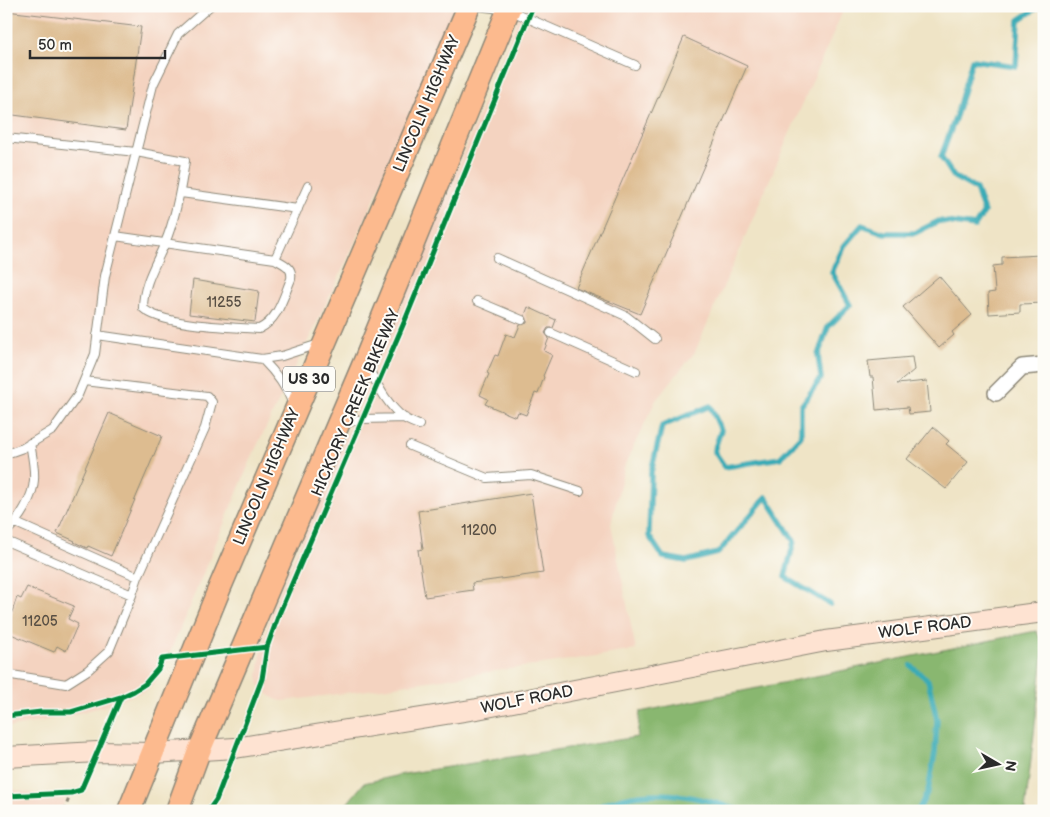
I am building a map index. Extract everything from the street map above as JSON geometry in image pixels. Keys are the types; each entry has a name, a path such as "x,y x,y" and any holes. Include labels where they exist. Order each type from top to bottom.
{"main road":[{"name":"LINCOLN HIGHWAY","path":"129,811 206,621 469,6"},
{"name":"US 30","path":"177,811 199,751 365,361 508,8"},
{"name":"WOLF ROAD","path":"6,757 97,752 153,753 235,748 477,710 826,640 1044,612"}],"street":[{"path":"996,393 1022,367 1044,365"}],"lane":[{"path":"6,454 23,448 53,430 78,395 95,354 105,276 153,85 178,34 210,6"},
{"path":"477,6 508,8 635,65"},
{"path":"6,138 136,152 185,161 180,193 165,243 146,284 143,308 148,314 183,322 259,329 268,325 273,319 292,274 290,269 275,259 165,243 115,236"},
{"path":"275,259 308,186"},
{"path":"180,193 298,209"},
{"path":"497,258 626,316 655,339"},
{"path":"477,301 522,320"},
{"path":"551,333 636,371"},
{"path":"97,334 262,358 282,356 326,341"},
{"path":"262,358 277,374 288,392 296,411"},
{"path":"365,361 387,400 405,418 419,425"},
{"path":"6,674 66,684 88,670 109,651 138,577 205,428 212,402 207,396 84,381"},
{"path":"337,426 363,419 405,418"},
{"path":"6,532 16,523 31,494 34,481 30,443"},
{"path":"410,446 487,478 531,476 580,491"},
{"path":"16,523 138,577"},
{"path":"6,541 132,595"}],"path":[{"path":"62,794 74,792"},
{"path":"64,811 74,792"}],"shaded area":[{"path":"6,6 457,6 407,126 348,258 255,450 163,669 155,682 145,691 105,706 59,718 6,728"},
{"path":"523,6 845,6 695,352 656,400 625,464 611,524 636,650 368,690 293,700 282,701 275,699 259,685 258,676 261,653 272,609 404,299"},
{"path":"6,788 65,800 61,811 6,811"}],"green space":[{"path":"1036,631 1044,647 1025,811 341,811 364,783 404,774 637,737 640,712"}],"building":[{"path":"6,11 141,27 126,130 6,114"},
{"path":"684,37 747,66 640,314 576,288"},
{"path":"1041,255 1044,303 1020,304 1020,312 989,314 988,293 995,292 993,266 1002,265 1002,257"},
{"path":"939,276 972,315 952,332 954,335 939,348 903,307"},
{"path":"193,280 259,291 255,322 189,314"},
{"path":"528,307 556,320 553,328 548,328 545,333 549,338 544,351 552,355 538,394 535,393 526,415 518,412 516,417 485,404 488,399 480,395 489,374 487,373 495,355 498,356 506,334 515,337 520,325 527,323 525,315"},
{"path":"912,357 914,370 897,384 927,381 930,412 909,414 908,407 876,410 873,377 870,377 868,361"},
{"path":"109,413 162,436 111,556 88,546 87,548 57,533"},
{"path":"933,427 949,441 946,444 968,462 946,489 907,459"},
{"path":"531,493 543,573 472,583 473,590 425,597 418,550 423,549 418,511"},
{"path":"27,587 74,606 68,619 78,624 66,651 57,646 54,652 6,632 6,613 11,615 17,597 21,599"}],"waterway":[{"path":"830,604 785,577 794,541 766,497 718,553 686,561 663,557 649,536 651,472 662,426 710,406 721,430 714,451 725,467 780,458 801,436 801,406 821,378 818,355 828,327 850,305 832,272 844,246 862,225 884,233 915,233 939,221 975,226 984,212 976,189 954,177 941,157 957,113 972,60 1016,66 1019,20 1040,6"},
{"path":"911,666 928,680 937,720 935,753 928,791 918,811"},
{"path":"590,811 628,797 646,794 684,796 741,811"}],"cycle path":[{"name":"HICKORY CREEK BIKEWAY","path":"208,811 216,800 262,679 267,647 279,614 406,318 533,6"},
{"path":"6,716 41,712 71,712 121,697 145,684 158,669 162,659 267,647"},
{"path":"6,796 71,793 81,790 121,697"}]}
